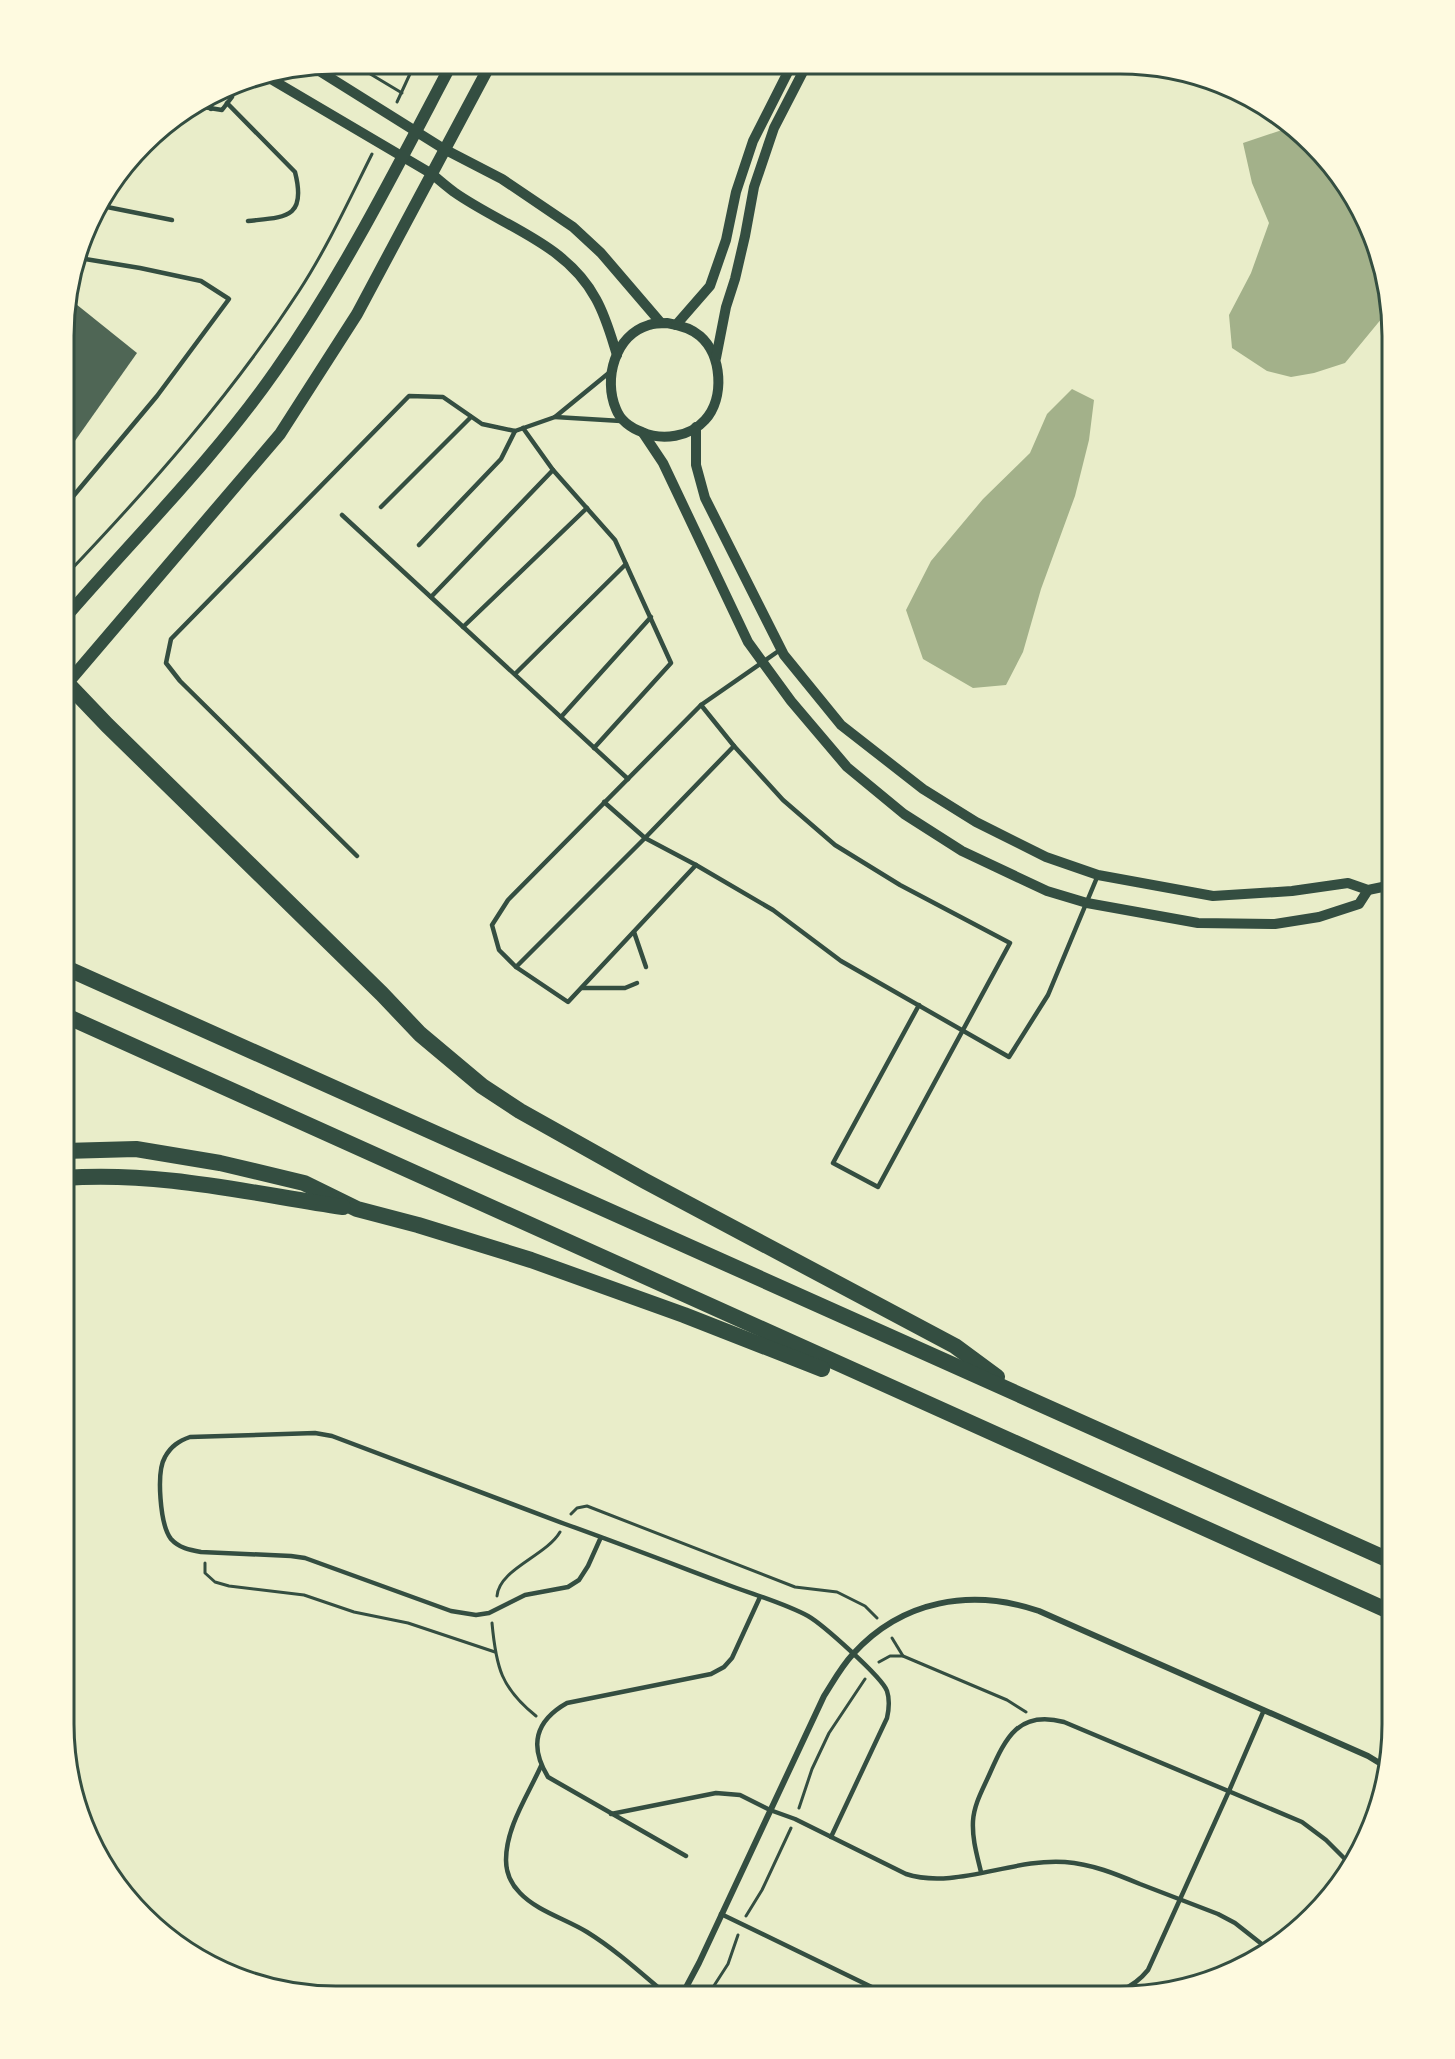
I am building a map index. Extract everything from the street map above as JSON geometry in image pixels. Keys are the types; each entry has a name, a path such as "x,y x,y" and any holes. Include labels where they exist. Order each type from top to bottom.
{"highway":[{"path":"74,691 420,1034 482,1086 564,1138 955,1346 1024,1397"},
{"path":"74,971 1382,1557"},
{"path":"74,1020 1382,1608"},
{"path":"74,1151 136,1149 220,1163 304,1183 357,1209"},
{"path":"74,1177 98,1175 183,1180 357,1209 418,1225 531,1260 684,1315 992,1434"}],"main road":[{"path":"74,608 185,483 275,372 325,297 446,74"},
{"path":"74,674 280,434 357,314 485,74"}],"street":[{"path":"324,74 444,149 502,179 573,227 601,253 662,323"},
{"path":"676,325 710,286 726,240 736,192 753,141 787,74"},
{"path":"716,358 754,187 777,122 802,74"},
{"path":"274,81 432,174 454,192 555,252 575,271 595,297 607,321 617,355"},
{"path":"765,115 777,122"},
{"path":"662,323 676,325 700,336 712,349 718,365 718,384 714,405 706,420 690,431 671,437 651,436 633,429 618,415 611,399 610,377 617,355 632,334 649,325 662,323"},
{"path":"696,427 696,465 705,498 781,649 841,725 923,789 996,832 1046,856 1098,875 1213,896 1292,891 1348,883 1368,890 1382,887"},
{"path":"643,433 663,463 748,642 791,702 848,767 904,814 962,851 1047,891 1087,903 1198,922 1275,924 1318,917 1359,904 1368,890"},
{"path":"687,1986 824,1696 841,1668 853,1654 896,1620 909,1613 956,1600 988,1599 1021,1605 1264,1710 1378,1762"}],"lane":[{"path":"206,108 222,110 232,94"},
{"path":"227,103 295,172 298,186 298,200 293,210 283,218 248,220"},
{"path":"211,105 211,109"},
{"path":"107,207 172,220"},
{"path":"74,495 157,396 229,299 201,281 85,259"},
{"path":"357,856 180,681 166,663 171,639 410,396 444,397 482,424 515,431 555,417 612,370"},
{"path":"381,507 471,417"},
{"path":"555,417 625,421"},
{"path":"523,428 553,470 615,540 671,663 594,748"},
{"path":"418,545 501,459 515,431"},
{"path":"431,597 553,470"},
{"path":"463,627 587,508"},
{"path":"342,515 628,779"},
{"path":"515,675 626,564"},
{"path":"561,717 651,617"},
{"path":"696,865 568,1002 516,967 498,950 492,925 508,900 701,705 781,649"},
{"path":"701,705 783,801 835,845 900,885 1010,943 878,1187 833,1164 919,1005"},
{"path":"516,967 734,746"},
{"path":"604,802 645,838 773,910 841,961 1009,1057 1048,995 1098,875"},
{"path":"634,932 646,967"},
{"path":"582,988 625,988 637,983"},
{"path":"601,1537 579,1580 568,1587 525,1595 490,1613 476,1615 451,1611 305,1558 188,1550 178,1545 166,1530 162,1520 161,1468 171,1448 190,1437 315,1433 332,1436 601,1537 760,1597 809,1617 879,1678 887,1690 890,1705 887,1718 831,1837"},
{"path":"686,1856 548,1777 541,1766 536,1747 538,1738 544,1723 556,1709 567,1702 711,1674 724,1667 732,1658 760,1597"},
{"path":"1133,1985 1148,1970 1264,1710"},
{"path":"981,1872 973,1835 976,1802 1002,1747 1011,1734 1022,1724 1034,1719 1050,1718 1302,1822 1314,1829 1344,1858"},
{"path":"541,1766 507,1843 507,1872 512,1882 520,1894 586,1931 625,1959 656,1986"},
{"path":"611,1814 716,1793 740,1795 795,1819 906,1874 919,1878 941,1878 1029,1863 1082,1864 1103,1869 1218,1914 1235,1923 1261,1944"},
{"path":"721,1914 870,1986"}],"path":[{"path":"370,74 402,93"},
{"path":"74,566 147,489 242,372 300,290 364,168"},
{"path":"205,1552 205,1574 215,1582 304,1595 354,1612 408,1623 495,1652"},
{"path":"490,1613 501,1676 519,1701 544,1723"},
{"path":"714,1986 728,1964 741,1923"}],"shaded area":[{"path":"1282,130 1317,163 1355,219 1373,267 1381,319 1345,363 1314,373 1291,377 1267,371 1232,348 1229,315 1251,273 1269,223 1252,183 1243,143"},
{"path":"1072,389 1094,400 1089,440 1075,496 1041,589 1023,652 1006,685 973,688 923,659 906,610 931,561 983,499 1030,453 1047,414"}],"building":[{"path":"76,304 137,353 74,442"}]}
